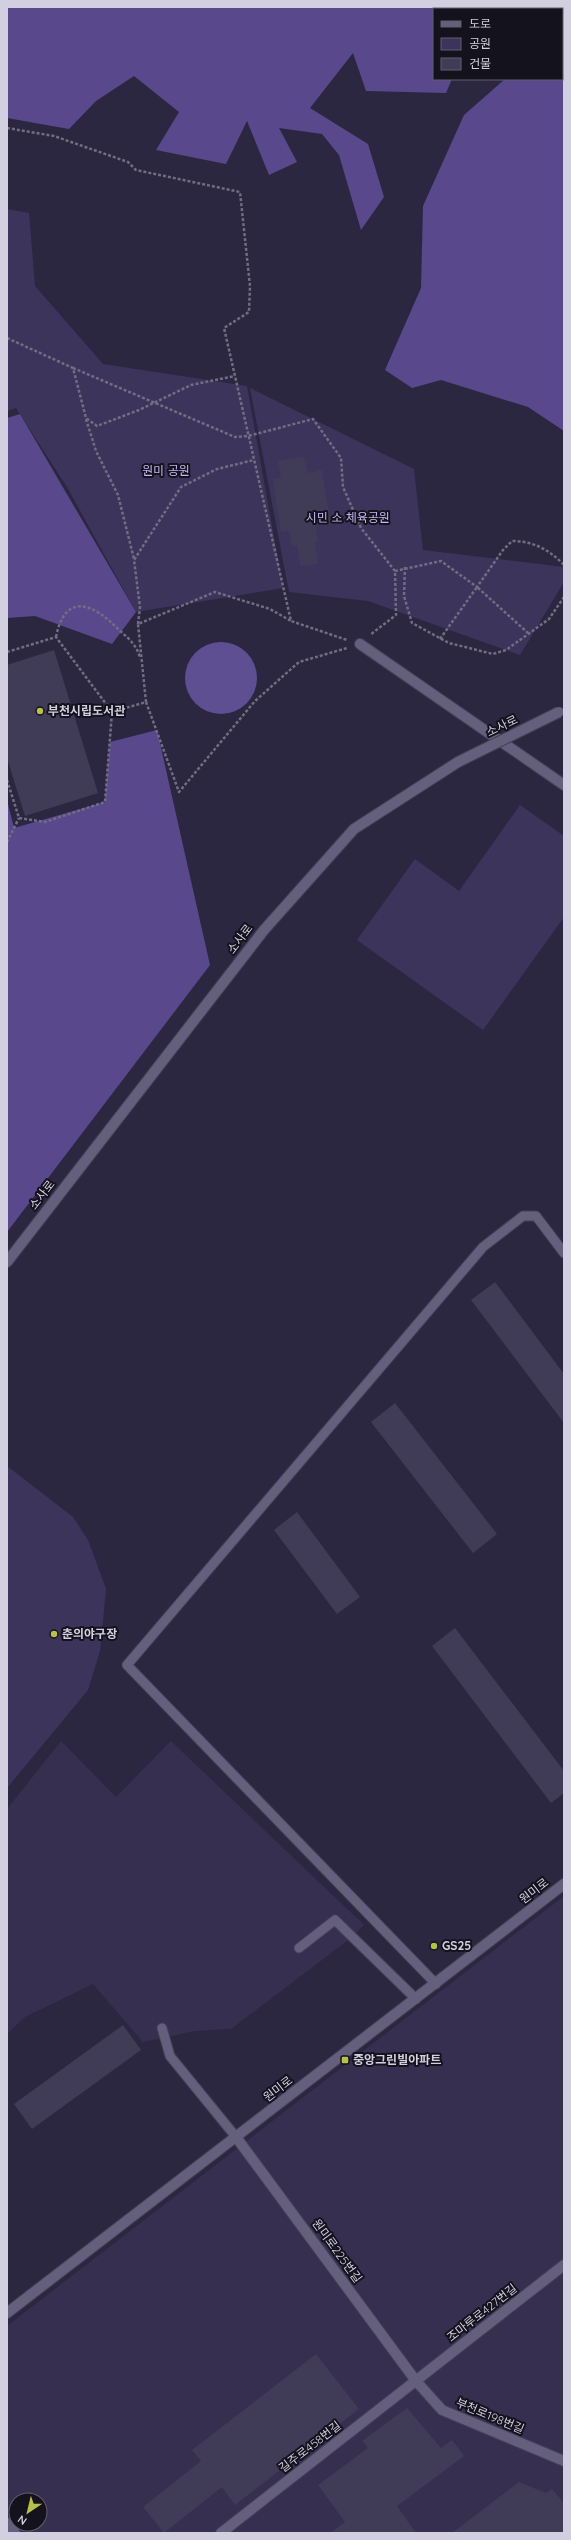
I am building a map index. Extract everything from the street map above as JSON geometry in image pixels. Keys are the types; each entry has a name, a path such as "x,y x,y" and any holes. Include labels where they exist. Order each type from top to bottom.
{"street":[{"path":"360,644 564,785"},
{"name":"소사로","path":"7,1262 264,930 354,829 458,762 562,711"},
{"name":"원미로","path":"7,2313 564,1884"},
{"name":"원미로225번길","path":"236,2137 416,2381"},
{"name":"조마루로427번길","path":"416,2381 564,2265"},
{"name":"부천로198번길","path":"416,2381 442,2410 564,2461"},
{"name":"길주로458번길","path":"221,2533 416,2381"},
{"path":"7,2523 15,2533"}],"lane":[{"path":"436,1984 127,1665 483,1247 523,1216 536,1216 564,1253"},
{"path":"299,1948 335,1920 416,1999"},
{"path":"162,2028 170,2056 236,2137"}],"path":[{"path":"7,128 54,136 128,162 136,170 240,192 250,286 249,312 224,328 291,621"},
{"path":"7,338 234,437 248,436 313,419 341,458 343,487 362,528 394,571 396,615 360,644 300,662 255,701 179,792 146,702 138,624 140,607 134,560 118,495 96,451 73,368"},
{"path":"86,418 97,426 155,403 191,385 235,376"},
{"path":"134,560 181,487 217,469 254,460"},
{"path":"440,639 503,550 512,542 524,542 544,549 564,566"},
{"path":"394,571 405,567 441,561 477,587 528,633"},
{"path":"405,567 404,596 412,623 440,639 493,654 506,650 549,619 564,597"},
{"path":"138,624 215,592 270,609 291,621 360,644"},
{"path":"19,818 45,822 105,802 112,712 56,638 59,621 69,609 82,604 96,609 138,648 143,668"},
{"path":"7,652 56,638"},
{"path":"112,712 146,702"},
{"path":"7,780 19,818 7,842"}],"shaded area":[{"path":"7,7 564,7 564,431 528,407 441,380 412,388 385,370 421,288 423,206 464,115 504,80 563,80 563,8 433,8 433,80 452,80 446,93 366,91 353,53 310,108 368,144 384,197 361,230 339,155 322,134 279,128 297,162 269,175 247,121 226,164 156,150 179,112 134,76 96,101 69,129 7,118"},
{"path":"20,414 136,612 112,644 35,616 7,618 7,418"},
{"path":"221,642 241,648 251,658 257,678 251,698 241,708 221,714 201,708 191,698 185,678 191,658 201,648"},
{"path":"157,730 210,965 7,1232 7,800 14,828 105,802 110,742"},
{"path":"61,1741 116,1797 171,1741 364,1925 347,1941 231,2029 195,2031 143,2042 93,1984 25,2017 7,2034 7,1809"},
{"path":"564,1896 564,2533 7,2533 7,2326"}],"green space":[{"name":"원미 공원","path":"7,209 29,213 35,286 103,364 247,386 283,588 136,612 67,487 16,408 7,411"},
{"name":"시민 소 체육공원","path":"250,388 414,469 423,550 564,567 564,582 520,655 368,601 289,592"},
{"path":"520,805 564,836 564,917 483,1030 357,940 415,859 459,891"},
{"name":"춘의야구장","path":"7,1466 73,1517 88,1540 106,1589 100,1651 88,1690 7,1788"}],"building":[{"path":"304,457 308,473 322,470 331,524 316,526 318,542 315,543 318,564 300,566 297,546 292,546 289,531 281,532 273,479 281,478 278,461"},
{"name":"부천시립도서관","path":"54,650 98,793 25,816 7,758 7,665"},
{"path":"495,1282 564,1374 564,1423 471,1300"},
{"path":"395,1403 497,1534 473,1553 371,1422"},
{"path":"297,1512 360,1597 337,1614 274,1530"},
{"path":"455,1628 564,1771 564,1793 551,1803 432,1646"},
{"path":"123,2025 141,2050 32,2129 14,2104"},
{"path":"316,2354 359,2409 235,2505 222,2487 164,2533 143,2507 201,2461 192,2450"},
{"path":"407,2408 441,2448 452,2440 464,2456 397,2506 416,2533 331,2533 345,2522 318,2485 368,2448 362,2441"},
{"path":"519,2482 546,2493 552,2489 564,2503 564,2533 452,2533"}],"place":[{"name":"부천시립도서관","path":"40,711"},
{"name":"춘의야구장","path":"54,1634"},
{"name":"GS25","path":"434,1946"},
{"name":"중앙그린빌아파트","path":"345,2060"}]}
